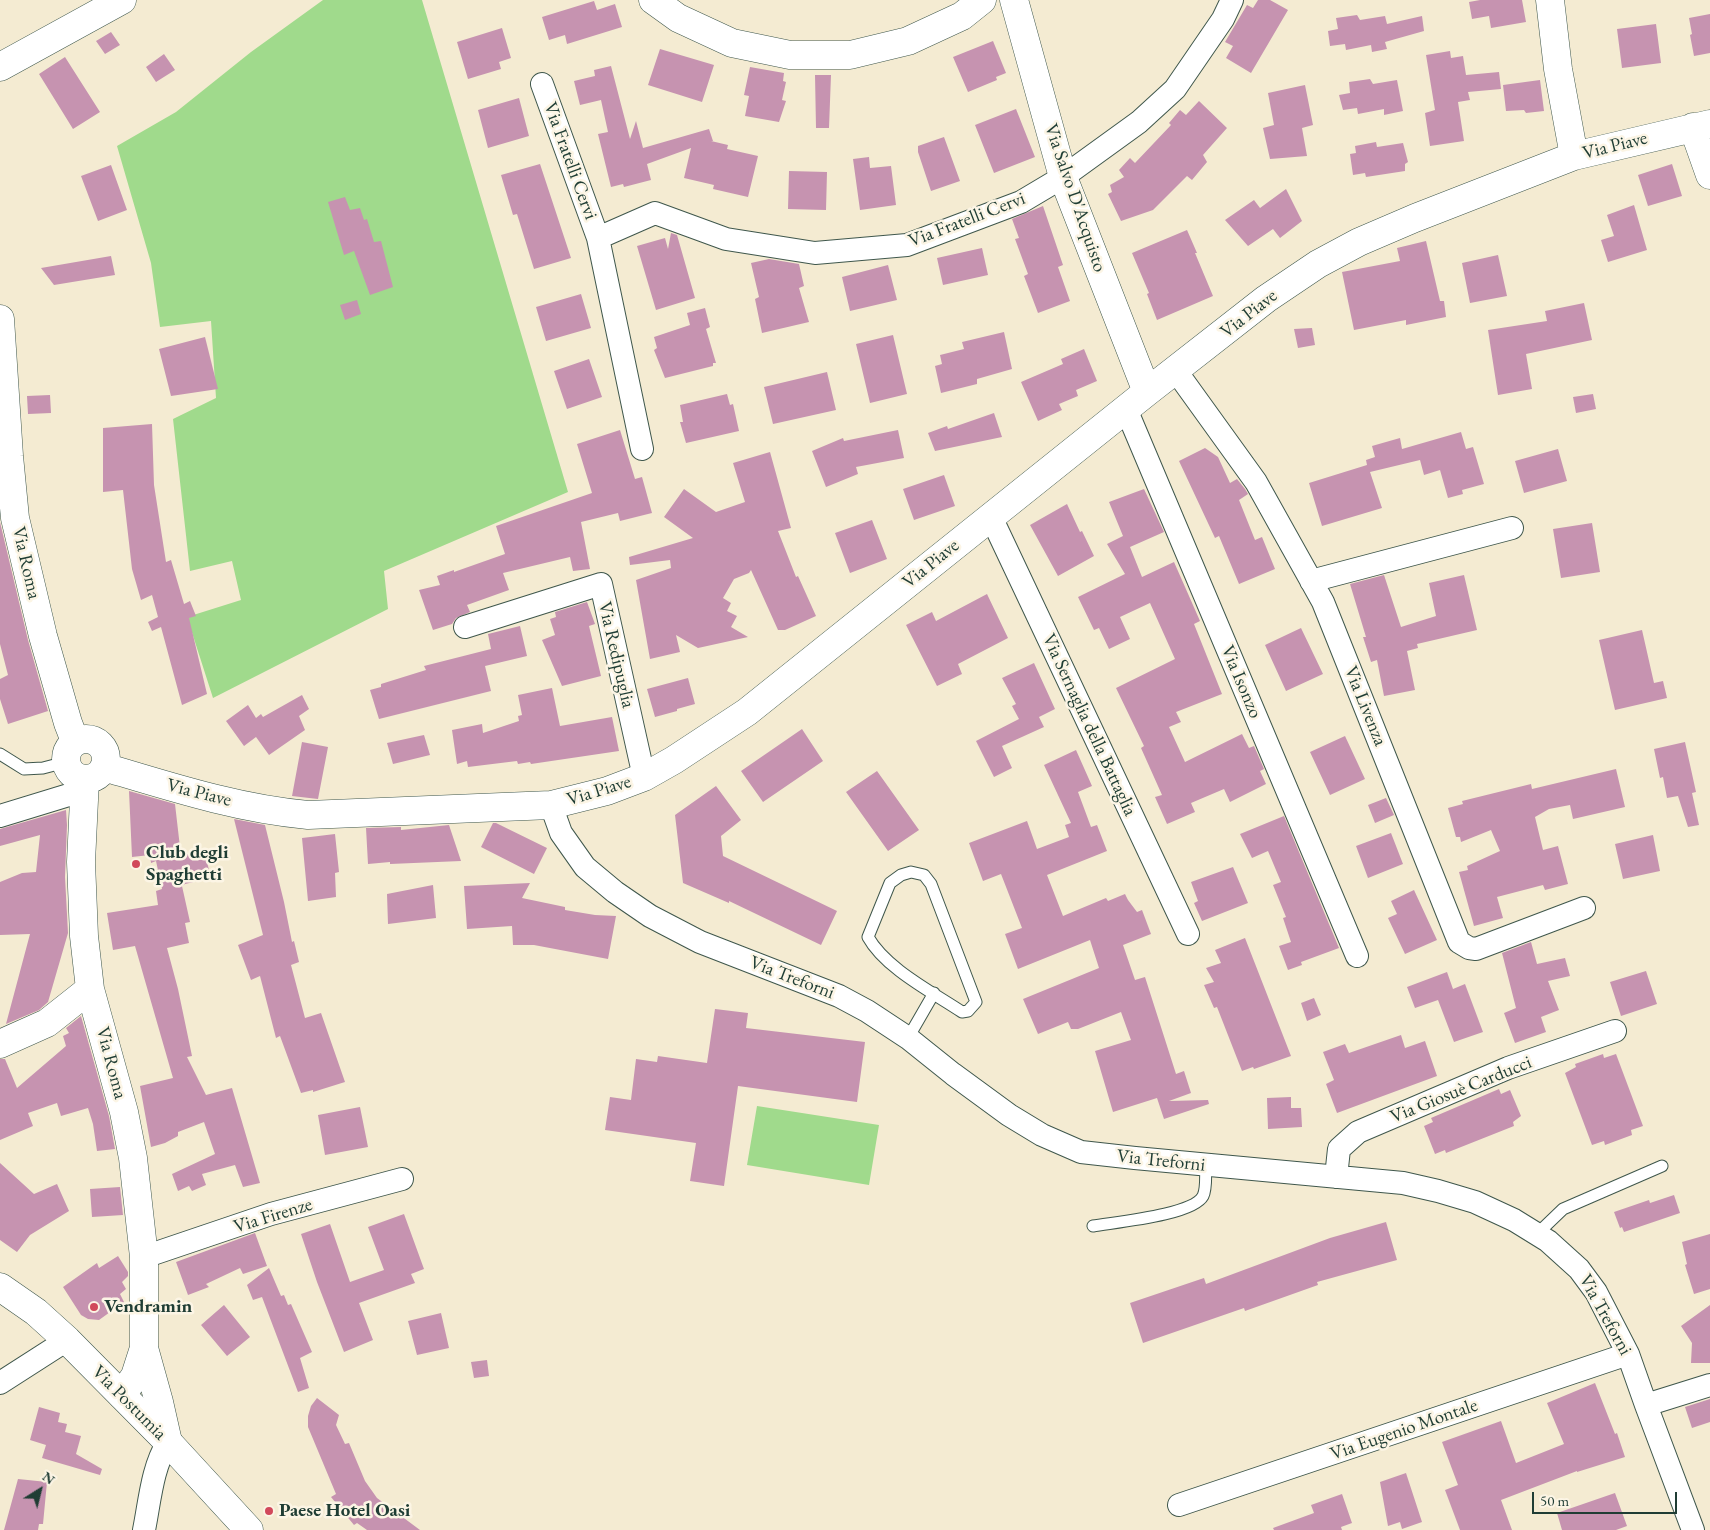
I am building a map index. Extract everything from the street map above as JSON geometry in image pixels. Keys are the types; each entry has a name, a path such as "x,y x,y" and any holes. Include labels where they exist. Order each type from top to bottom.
{"main road":[{"path":"0,67 122,0"},
{"path":"653,0 678,18 732,43 790,55 850,55 908,41 962,16 982,0"},
{"name":"Via Salvo D'Acquisto","path":"1014,0 1063,177 1147,392"},
{"path":"1550,0 1558,69 1574,156"},
{"path":"1701,126 1710,175"},
{"name":"Via Piave","path":"83,768 275,812 308,815 551,805 607,791 644,776 674,760 747,712 1147,392 1266,299 1318,264 1359,242 1574,156 1701,126"},
{"name":"Via Roma","path":"0,319 9,456 16,518 43,636 83,768 81,862 84,936 90,988 124,1112 133,1158 144,1257 144,1348 168,1442"},
{"path":"0,1044 47,1023 90,988"},
{"name":"Via Postumia","path":"0,1286 36,1312 67,1340 168,1442 249,1530"},
{"name":"Via Roma","path":"122,1395 135,1376 144,1348"}],"street":[{"name":"Via Fratelli Cervi","path":"598,238 655,213 726,239 815,253 907,244 1021,202 1063,177 1139,122 1175,89 1223,19 1232,0"},
{"name":"Via Fratelli Cervi","path":"542,84 598,238 642,449"},
{"name":"Via Livenza","path":"1176,370 1256,482 1327,611 1459,942 1469,948 1476,948 1584,908"},
{"name":"Via Isonzo","path":"1126,409 1357,956"},
{"name":"Via Sernaglia della Battaglia","path":"991,517 1188,934"},
{"path":"1311,581 1512,528"},
{"name":"Via Redipuglia","path":"464,627 600,584 644,776"},
{"path":"0,816 83,768"},
{"name":"Via Treforni","path":"551,805 561,833 585,867 615,892 650,916 700,942 839,996 867,1011 908,1038 1009,1115 1049,1138 1081,1152 1403,1183 1475,1202 1514,1220 1537,1234 1548,1241 1579,1269 1596,1292 1628,1354 1693,1530"},
{"name":"Via Giosuè Carducci","path":"1336,1178 1339,1149 1358,1132 1508,1068 1615,1031"},
{"name":"Via Firenze","path":"144,1257 271,1214 402,1179"},
{"path":"0,1383 67,1340"},
{"name":"Via Eugenio Montale","path":"1179,1505 1628,1354"},
{"path":"1646,1405 1710,1385"},
{"path":"144,1530 154,1476 160,1456 168,1442"}],"lane":[{"path":"0,754 24,769 83,768"},
{"path":"911,872 924,875 931,884 976,1002 968,1011 962,1012 934,993 884,959 868,938 890,883 900,875 911,872"},
{"path":"908,1038 934,993"},
{"path":"1093,1226 1177,1212 1198,1204 1205,1194 1206,1165"},
{"path":"1537,1234 1563,1209 1662,1166"}],"green space":[{"path":"323,0 422,0 568,492 384,571 388,609 213,698 187,617 241,600 232,561 190,571 173,419 216,398 211,321 160,327 151,263 117,146 176,112 251,52"},
{"path":"757,1106 879,1125 869,1185 747,1165"}],"building":[{"path":"1258,0 1270,0 1288,10 1251,73 1226,58 1233,46 1225,42 1247,5 1253,8"},
{"path":"1480,0 1522,0 1526,22 1491,28 1489,16 1472,19 1469,2"},
{"path":"594,1 597,10 615,4 622,27 567,44 565,35 549,40 542,17"},
{"path":"1710,14 1710,53 1694,56 1689,18"},
{"path":"1357,15 1360,20 1385,16 1387,24 1422,16 1424,31 1385,42 1387,49 1372,52 1371,45 1346,50 1345,44 1330,46 1328,31 1338,29 1336,18"},
{"path":"1656,24 1661,63 1622,68 1617,29"},
{"path":"502,28 511,58 499,62 501,69 468,79 457,42"},
{"path":"111,32 120,45 105,54 96,41"},
{"path":"993,41 1006,73 996,77 997,80 968,92 953,57"},
{"path":"660,49 714,65 702,102 648,85"},
{"path":"1450,51 1451,58 1463,56 1466,75 1499,72 1501,89 1468,92 1470,100 1458,102 1464,141 1430,146 1425,113 1435,110 1426,55"},
{"path":"164,54 175,70 156,82 146,67"},
{"path":"65,57 100,112 73,129 39,74"},
{"path":"611,66 630,139 636,121 643,148 709,129 713,141 711,141 728,145 727,149 758,156 748,197 713,189 714,185 684,178 691,148 647,164 651,180 624,187 623,184 611,187 598,134 608,132 601,100 580,105 574,81 595,76 594,70"},
{"path":"750,67 784,73 783,81 786,82 782,100 786,101 779,122 745,116 749,96 744,95"},
{"path":"815,75 831,75 829,128 816,128"},
{"path":"1370,79 1373,84 1397,80 1403,111 1384,115 1384,109 1358,114 1357,108 1343,110 1339,95 1350,93 1349,82"},
{"path":"1540,80 1544,111 1526,113 1524,110 1506,111 1503,85"},
{"path":"1305,85 1313,125 1302,128 1307,156 1270,159 1263,128 1274,125 1268,93"},
{"path":"519,98 529,136 488,148 478,110"},
{"path":"1199,101 1227,128 1203,155 1207,162 1192,180 1187,176 1153,210 1121,221 1108,194 1112,192 1110,185 1124,177 1119,170 1130,158 1135,163 1171,125 1169,123 1180,110 1186,115"},
{"path":"1016,109 1035,157 994,173 975,125"},
{"path":"944,137 960,181 931,191 918,152 918,146"},
{"path":"1376,142 1377,147 1403,143 1408,162 1405,164 1405,171 1366,177 1365,173 1353,175 1350,154 1356,153 1355,146"},
{"path":"869,157 870,168 891,166 896,205 860,210 853,159"},
{"path":"540,164 571,258 534,269 517,214 513,215 501,175"},
{"path":"1672,164 1682,196 1648,206 1638,175"},
{"path":"111,165 127,210 98,221 81,176"},
{"path":"789,171 827,172 826,210 788,209"},
{"path":"1286,189 1302,221 1280,238 1273,229 1248,246 1225,220 1254,200 1260,208"},
{"path":"345,197 350,210 360,208 364,220 367,219 374,242 381,241 393,287 370,295 354,251 344,255 328,202"},
{"path":"1634,205 1647,250 1608,262 1601,240 1614,236 1607,215"},
{"path":"1043,206 1063,265 1058,267 1070,301 1038,313 1024,276 1028,274 1015,239 1019,238 1012,219"},
{"path":"1187,230 1213,296 1157,320 1147,294 1149,293 1132,253"},
{"path":"671,233 677,235 695,298 656,310 637,246 665,238 668,249"},
{"path":"1426,241 1440,301 1444,301 1446,317 1406,325 1406,320 1354,330 1342,272 1400,261 1397,248"},
{"path":"982,248 988,275 943,285 937,258"},
{"path":"1498,255 1507,296 1470,303 1462,263"},
{"path":"111,256 115,275 54,285 41,268"},
{"path":"769,259 799,264 804,286 799,288 809,322 762,333 755,299 759,297 751,263"},
{"path":"888,265 897,300 850,311 842,277"},
{"path":"581,294 591,328 546,341 536,307"},
{"path":"357,300 361,314 345,320 340,305"},
{"path":"1584,303 1592,340 1526,354 1532,389 1498,395 1488,330 1547,321 1545,311"},
{"path":"705,308 710,327 706,329 716,363 713,363 713,366 665,378 654,350 657,348 654,337 690,325 687,313"},
{"path":"1312,328 1315,345 1298,348 1294,329"},
{"path":"1004,332 1012,369 977,379 977,384 941,393 935,366 942,364 940,355 964,349 962,342"},
{"path":"893,335 907,394 870,403 856,344"},
{"path":"205,337 218,389 171,396 159,349"},
{"path":"1084,349 1097,381 1076,390 1078,396 1059,404 1062,410 1038,421 1021,382 1063,364 1061,359"},
{"path":"589,359 602,397 567,409 554,371"},
{"path":"827,372 836,410 773,424 764,387"},
{"path":"727,394 730,405 733,404 739,431 686,443 680,422 683,422 680,405"},
{"path":"1593,394 1596,409 1576,413 1573,397"},
{"path":"50,395 51,413 28,414 27,396"},
{"path":"994,413 1002,437 935,451 928,433 947,426 948,429"},
{"path":"152,424 154,485 166,562 171,560 184,604 190,601 196,616 189,618 207,694 182,705 161,627 152,631 148,622 158,617 152,595 141,600 132,569 123,490 103,492 103,428"},
{"path":"620,430 635,479 642,477 652,513 620,521 618,513 581,522 590,569 573,571 570,557 503,573 509,590 467,605 470,612 456,618 452,624 433,630 419,590 440,585 437,576 505,554 496,526 592,493 577,444"},
{"path":"898,430 904,458 856,467 858,474 826,487 812,451 843,438 844,441"},
{"path":"1461,432 1466,449 1473,447 1484,484 1462,490 1463,494 1448,498 1440,470 1424,475 1420,460 1370,472 1382,508 1322,526 1309,483 1367,465 1366,460 1375,457 1372,446 1400,438 1402,449"},
{"path":"1205,448 1218,457 1230,483 1237,479 1248,494 1239,500 1255,540 1262,537 1275,569 1239,584 1219,536 1215,538 1179,461"},
{"path":"1558,449 1567,481 1524,493 1515,461"},
{"path":"770,452 791,528 778,531 796,577 798,576 816,616 785,630 778,630 751,570 749,573 734,579 723,598 731,603 727,611 737,616 731,627 748,637 698,648 676,635 680,652 650,659 636,580 671,568 670,560 630,565 629,557 693,538 664,517 684,489 716,512 745,502 733,463"},
{"path":"944,475 955,506 914,520 903,489"},
{"path":"1144,489 1164,532 1130,547 1142,577 1174,562 1200,621 1194,624 1222,694 1176,712 1181,722 1169,727 1185,762 1242,734 1249,748 1254,746 1264,769 1260,771 1266,784 1230,802 1224,789 1191,803 1195,812 1167,824 1155,797 1162,795 1141,748 1144,746 1116,688 1175,659 1150,603 1120,617 1130,639 1109,649 1099,628 1094,630 1078,597 1125,574 1107,544 1123,536 1109,502"},
{"path":"1067,504 1094,556 1058,576 1030,525"},
{"path":"872,520 887,559 850,573 835,533"},
{"path":"0,522 28,640 48,711 8,724 0,699 0,679 8,675 0,644"},
{"path":"1592,523 1600,572 1561,578 1553,529"},
{"path":"1384,575 1401,627 1436,616 1429,583 1464,575 1477,630 1417,644 1418,648 1407,651 1415,690 1384,696 1377,660 1371,662 1363,637 1366,637 1350,584"},
{"path":"987,594 1008,638 958,664 962,674 937,686 906,625 932,612 936,621"},
{"path":"587,602 595,624 589,626 601,676 562,686 542,640 555,635 550,619 556,617 555,612"},
{"path":"520,626 527,656 485,666 491,691 379,719 370,690 381,687 381,684 426,670 424,666 491,649 488,634"},
{"path":"1301,628 1323,674 1286,691 1265,645"},
{"path":"1642,630 1654,683 1663,681 1667,698 1615,710 1599,640"},
{"path":"1034,663 1055,709 1039,717 1044,727 1002,746 1012,768 994,777 976,741 1019,719 1012,706 1016,704 1002,678"},
{"path":"688,678 695,704 655,717 647,689"},
{"path":"552,688 560,726 612,717 619,751 531,764 530,762 518,764 517,761 468,767 467,761 457,764 452,730 482,724 483,733 519,721 518,716 522,715 518,695"},
{"path":"302,695 309,709 299,716 305,730 269,755 256,737 244,746 226,721 248,705 256,718 261,714 263,717"},
{"path":"802,729 823,761 763,802 741,771"},
{"path":"424,735 430,755 393,764 387,743"},
{"path":"1345,736 1365,779 1330,795 1310,752"},
{"path":"302,742 328,747 318,799 292,796"},
{"path":"1685,742 1696,792 1692,793 1699,825 1688,827 1678,796 1667,798 1663,777 1660,778 1654,749"},
{"path":"1076,750 1092,786 1078,792 1091,827 1097,825 1107,851 1047,875 1063,916 1106,898 1108,901 1125,894 1137,912 1142,910 1151,934 1123,945 1135,980 1145,977 1176,1074 1184,1071 1191,1093 1169,1101 1208,1100 1209,1104 1164,1119 1157,1098 1113,1112 1095,1051 1131,1040 1121,1012 1078,1029 1071,1029 1068,1022 1038,1034 1023,999 1099,968 1090,940 1018,969 1005,934 1022,928 1001,874 983,881 969,843 1027,821 1037,849 1069,837 1065,825 1071,823 1044,765"},
{"path":"1616,769 1625,807 1573,819 1570,805 1549,809 1535,817 1543,850 1558,846 1568,884 1545,890 1543,885 1497,897 1503,918 1474,926 1459,872 1468,870 1467,866 1500,851 1491,830 1461,842 1460,837 1456,837 1448,808 1463,804 1462,801 1531,784 1532,789"},
{"path":"877,771 919,830 888,851 846,792"},
{"path":"716,786 741,820 721,836 723,856 837,911 821,945 729,901 729,903 683,883 675,815"},
{"path":"129,791 175,804 181,856 204,850 211,878 182,886 190,922 185,923 189,943 167,948 192,1056 187,1057 206,1095 232,1088 260,1183 243,1187 235,1165 202,1174 206,1185 192,1191 189,1186 178,1191 172,1174 215,1154 204,1122 178,1132 178,1136 165,1143 151,1147 140,1086 173,1078 135,946 113,950 107,913 158,905 156,891 162,889 156,861 151,863 150,855 132,857"},
{"path":"1386,798 1394,815 1375,823 1368,805"},
{"path":"66,810 65,877 68,933 48,1002 39,1010 6,1024 30,934 0,935 0,882 22,873 36,872 40,835 0,846 0,829"},
{"path":"1284,816 1339,948 1301,962 1302,965 1288,970 1279,946 1291,942 1283,918 1286,917 1273,885 1281,882 1268,851 1252,858 1240,834"},
{"path":"234,819 265,825 292,942 294,941 299,962 291,965 305,1018 321,1013 345,1082 313,1092 313,1090 301,1093 280,1036 276,1038 260,976 251,980 238,945 263,935"},
{"path":"493,823 547,848 534,874 481,847"},
{"path":"449,825 461,861 368,864 366,828 401,827 401,830"},
{"path":"1391,833 1403,864 1368,878 1356,846"},
{"path":"335,834 339,872 335,873 336,897 308,901 302,838"},
{"path":"1653,835 1660,871 1623,879 1615,844"},
{"path":"1233,867 1248,903 1202,921 1194,903 1198,901 1191,882"},
{"path":"530,883 522,898 565,907 565,910 616,916 608,959 534,945 513,945 512,926 467,929 464,886"},
{"path":"433,885 436,918 388,924 387,894"},
{"path":"1414,890 1437,940 1405,954 1388,918 1397,914 1391,901"},
{"path":"1245,938 1291,1056 1254,1069 1253,1067 1242,1071 1217,1007 1214,1008 1204,985 1214,982 1206,968 1221,963 1215,950"},
{"path":"1531,942 1537,964 1565,958 1570,976 1548,981 1559,1010 1541,1017 1546,1032 1515,1043 1504,1013 1516,1008 1502,953"},
{"path":"1646,971 1657,1004 1621,1016 1610,982"},
{"path":"1447,972 1453,989 1465,984 1483,1032 1454,1042 1438,1000 1415,1008 1407,987"},
{"path":"1314,998 1321,1015 1307,1021 1301,1003"},
{"path":"715,1009 748,1013 746,1028 865,1042 857,1102 738,1086 724,1186 690,1181 696,1143 605,1130 610,1097 631,1100 636,1059 657,1062 658,1056 707,1063"},
{"path":"81,1016 109,1116 115,1149 97,1151 93,1124 88,1108 61,1116 57,1103 28,1113 33,1126 0,1140 0,1059 5,1059 17,1088 66,1046 63,1036 69,1033 66,1028"},
{"path":"1401,1035 1405,1048 1425,1041 1437,1076 1337,1113 1326,1084 1334,1080 1323,1052 1345,1044 1349,1053"},
{"path":"1603,1054 1604,1058 1616,1054 1643,1126 1631,1130 1632,1135 1605,1145 1604,1141 1592,1145 1565,1073 1576,1067 1575,1064"},
{"path":"1499,1089 1501,1094 1510,1090 1521,1116 1513,1122 1514,1126 1446,1153 1445,1150 1435,1154 1424,1126 1433,1122 1431,1118"},
{"path":"1291,1097 1291,1108 1301,1108 1302,1127 1268,1129 1267,1098"},
{"path":"360,1107 368,1147 325,1155 318,1115"},
{"path":"0,1163 34,1194 57,1184 69,1211 30,1235 17,1252 0,1240"},
{"path":"120,1187 123,1215 92,1217 90,1189"},
{"path":"1674,1195 1680,1213 1624,1232 1622,1227 1620,1228 1614,1212 1649,1200 1650,1203"},
{"path":"404,1214 424,1269 411,1274 415,1283 359,1303 373,1340 344,1352 301,1234 330,1224 350,1282 384,1270 368,1227"},
{"path":"1386,1222 1397,1260 1317,1282 1318,1285 1245,1311 1244,1308 1143,1343 1130,1303 1204,1278 1206,1284 1330,1238"},
{"path":"255,1233 267,1266 243,1274 240,1268 206,1284 209,1287 188,1295 176,1262"},
{"path":"1710,1234 1710,1289 1694,1294 1685,1265 1687,1264 1682,1242"},
{"path":"118,1256 128,1272 128,1276 122,1282 126,1289 120,1294 124,1302 99,1320 88,1319 81,1315 63,1287 97,1263 99,1268"},
{"path":"269,1268 281,1296 284,1295 288,1305 291,1304 312,1352 300,1358 309,1388 298,1392 262,1297 253,1300 247,1285"},
{"path":"224,1305 250,1337 227,1356 201,1325"},
{"path":"1710,1305 1710,1363 1691,1363 1692,1343 1681,1326"},
{"path":"441,1313 449,1348 417,1355 408,1321"},
{"path":"487,1360 489,1376 474,1378 471,1362"},
{"path":"1595,1383 1615,1434 1617,1433 1625,1457 1577,1471 1501,1500 1512,1530 1460,1530 1445,1490 1458,1485 1442,1442 1501,1421 1516,1463 1564,1444 1547,1403"},
{"path":"317,1398 339,1415 336,1425 345,1444 349,1443 365,1481 377,1498 420,1530 367,1530 357,1523 354,1525 331,1497 336,1494 308,1427 308,1416 311,1406"},
{"path":"1710,1399 1710,1422 1692,1428 1685,1407"},
{"path":"39,1407 60,1413 58,1422 67,1424 65,1432 81,1436 76,1454 102,1469 100,1475 42,1458 46,1445 30,1440"},
{"path":"1406,1473 1422,1522 1402,1529 1400,1522 1388,1526 1380,1482"},
{"path":"18,1479 47,1482 43,1524 39,1524 38,1530 4,1530"},
{"path":"1615,1493 1627,1526 1616,1530 1562,1530 1557,1513"},
{"path":"1342,1494 1352,1523 1341,1527 1342,1530 1274,1530 1273,1528 1314,1513 1311,1505"}],"place":[{"name":"Club degli Spaghetti","path":"136,864"},
{"name":"Vendramin","path":"94,1307"},
{"name":"Paese Hotel Oasi","path":"269,1511"}]}
